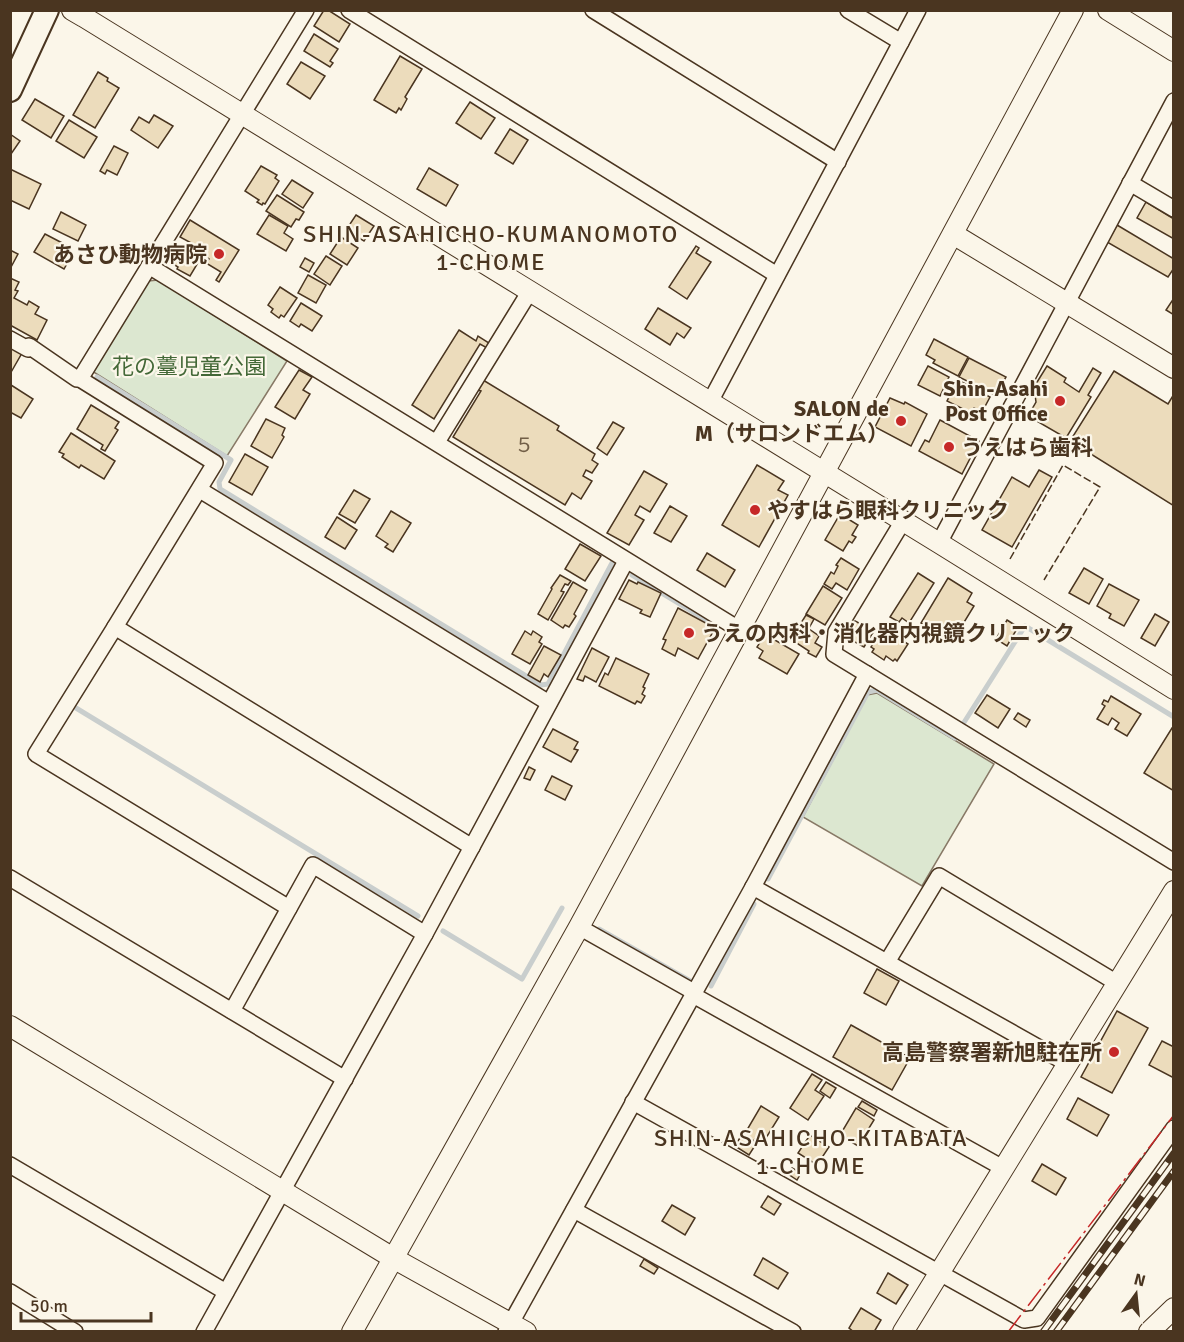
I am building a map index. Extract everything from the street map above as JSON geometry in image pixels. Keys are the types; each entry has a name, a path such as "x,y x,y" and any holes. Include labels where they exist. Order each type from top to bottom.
{"main road":[{"path":"10,90 48,10"}],"street":[{"path":"72,10 1173,689"},
{"path":"80,379 306,10"},
{"path":"349,10 777,275"},
{"path":"593,10 838,162"},
{"path":"848,10 901,42"},
{"path":"710,402 918,10"},
{"path":"352,1332 579,927 1073,10"},
{"path":"1108,10 1173,51"},
{"path":"939,543 1173,101"},
{"path":"1130,183 1173,209"},
{"path":"953,234 1173,368"},
{"path":"149,266 740,630"},
{"path":"437,442 530,291"},
{"path":"10,339 28,349 30,346 77,379 215,463 36,754 289,908"},
{"path":"200,490 549,703"},
{"path":"903,521 836,632 834,654 1173,862"},
{"path":"204,1332 425,934 626,561"},
{"path":"115,627 472,847"},
{"path":"10,1026 514,1329 574,1210 753,887 867,674"},
{"path":"232,1011 313,865 425,934"},
{"path":"887,962 939,876 1117,983"},
{"path":"10,878 345,1079"},
{"path":"753,887 1068,1064"},
{"path":"903,1332 1173,891"},
{"path":"579,927 1003,1168"},
{"path":"633,1102 1024,1320 1037,1318 1173,1128"},
{"path":"10,1165 226,1292"},
{"path":"574,1210 793,1332"},
{"path":"10,1292 75,1332"},
{"path":"1149,1332 1173,1308"}],"green space":[{"name":"花の薹児童公園","path":"158,280 287,361 227,456 92,371 148,281"},
{"path":"877,693 994,764 922,886 803,817 867,695"}],"building":[{"path":"324,10 328,10 350,24 339,42 314,26"},
{"path":"314,34 338,49 330,61 333,63 330,67 304,51"},
{"path":"400,56 422,69 405,97 407,99 401,110 399,108 396,113 374,100"},
{"path":"301,62 325,76 310,99 287,84"},
{"path":"98,72 119,88 95,128 73,115"},
{"path":"35,99 64,116 51,138 22,120"},
{"path":"470,102 495,118 481,139 456,123"},
{"path":"154,115 173,126 158,148 131,130 139,117 149,123"},
{"path":"69,120 97,137 84,158 56,141"},
{"path":"510,129 528,140 513,164 495,153"},
{"path":"10,134 20,141 11,154 10,154"},
{"path":"114,146 128,153 117,175 107,170 105,174 100,171"},
{"path":"261,166 277,175 275,178 279,181 265,204 262,205 257,202 259,200 245,191"},
{"path":"429,168 458,185 446,206 417,189"},
{"path":"10,169 41,184 29,209 10,200"},
{"path":"292,180 313,193 303,208 282,194"},
{"path":"277,195 304,212 291,227 266,211"},
{"path":"1146,202 1174,219 1174,239 1137,218"},
{"path":"61,212 86,225 78,241 53,229"},
{"path":"269,215 288,226 284,233 293,239 286,251 257,234"},
{"path":"356,215 374,226 364,241 346,230"},
{"name":"あさひ動物病院","path":"190,220 239,250 219,282 216,280 221,272 206,263 209,259 193,248 195,245 180,237"},
{"path":"1117,225 1174,259 1174,268 1168,277 1107,242"},
{"path":"45,234 68,246 67,250 73,253 64,269 34,252"},
{"path":"341,237 358,248 347,265 330,254"},
{"path":"179,246 199,261 190,276 170,262"},
{"path":"696,246 699,248 696,253 711,262 687,299 669,287"},
{"path":"10,250 18,254 10,269"},
{"path":"326,256 342,266 330,285 314,274"},
{"path":"305,258 314,263 309,272 300,267"},
{"path":"308,275 326,285 316,303 298,293"},
{"path":"10,278 19,282 14,298 27,305 29,301 39,307 35,314 47,320 37,340 10,325"},
{"path":"280,287 297,298 284,317 281,315 279,318 271,312 273,309 268,305"},
{"path":"1174,298 1174,315 1166,310"},
{"path":"301,303 322,316 312,331 301,324 299,327 290,321"},
{"path":"658,308 691,328 684,338 677,333 670,345 645,329"},
{"path":"459,330 476,341 478,336 489,343 487,348 480,344 434,419 412,405"},
{"path":"934,339 968,357 958,376 933,363 935,360 926,355"},
{"path":"10,346 22,353 10,374"},
{"path":"969,358 1006,377 993,394 959,377"},
{"path":"928,366 949,377 940,396 918,385"},
{"path":"1047,366 1066,378 1064,382 1079,392 1093,368 1101,373 1088,395 1091,397 1066,438 1028,416 1036,402 1034,387"},
{"path":"299,370 312,377 303,390 310,394 295,419 275,407"},
{"path":"1114,371 1168,404 1174,394 1174,506 1070,441"},
{"path":"483,380 559,426 557,430 595,454 592,460 598,464 592,473 586,470 583,476 592,481 581,499 572,493 565,505 453,437 481,391 478,390"},
{"path":"958,380 990,397 982,412 974,408 971,413 947,401"},
{"path":"11,385 33,399 21,418 10,412"},
{"name":"SALON de M（サロンドエム）","path":"890,398 904,404 905,402 927,414 911,446 875,427"},
{"path":"91,405 119,422 115,428 118,430 105,451 101,449 103,445 77,429"},
{"path":"266,419 285,428 282,435 284,437 272,458 251,446"},
{"name":"うえはら歯科","path":"940,420 979,441 962,474 919,451 925,440 929,442"},
{"path":"613,422 624,428 607,455 597,448"},
{"path":"71,433 115,461 104,479 81,465 79,468 62,457 64,454 59,452"},
{"path":"245,454 268,467 252,495 229,482"},
{"name":"やすはら眼科クリニック","path":"757,465 784,481 778,490 788,495 759,547 722,525"},
{"path":"1039,470 1052,477 1012,547 982,530 1012,477 1029,487"},
{"path":"644,471 667,484 650,512 640,506 635,515 644,520 629,545 607,533"},
{"path":"354,490 370,499 355,523 339,514"},
{"path":"670,506 687,516 671,542 654,533"},
{"path":"391,511 411,523 393,552 385,547 388,544 376,536"},
{"path":"840,514 858,525 852,535 856,537 852,543 849,541 843,551 825,540"},
{"path":"337,517 357,530 345,549 325,537"},
{"path":"580,544 601,556 585,581 565,569"},
{"path":"707,553 735,570 725,587 697,570"},
{"path":"841,558 859,569 847,590 836,583 832,589 824,584 831,572 834,574"},
{"path":"1084,568 1103,579 1089,604 1069,593"},
{"path":"918,573 934,583 909,623 902,618 899,622 890,617"},
{"path":"560,575 571,581 568,585 565,584 561,591 564,592 548,620 538,614"},
{"path":"948,578 972,593 967,602 974,606 952,642 921,623"},
{"path":"629,580 661,593 650,617 640,613 642,610 619,599"},
{"path":"573,582 587,590 574,614 576,616 569,627 565,625 563,628 551,620"},
{"path":"1109,584 1139,600 1124,626 1109,618 1111,614 1097,606"},
{"path":"823,586 842,598 825,625 806,614"},
{"name":"うえの内科・消化器内視鏡クリニック","path":"678,608 715,628 698,659 678,648 675,656 662,649 666,640 663,639"},
{"path":"1155,614 1169,622 1155,646 1141,638"},
{"path":"806,615 814,619 809,628 801,623"},
{"path":"1007,620 1018,627 1007,646 996,639"},
{"path":"855,621 874,631 864,647 846,637"},
{"path":"802,624 819,636 815,643 822,647 816,657 792,640"},
{"path":"882,628 908,644 897,661 886,656 884,660 872,652 874,649 871,647"},
{"path":"525,631 531,635 533,631 542,637 539,642 542,644 530,664 512,654"},
{"path":"767,631 775,636 773,639 799,654 787,674 759,658 763,651 757,647"},
{"path":"544,646 561,655 548,677 544,674 540,682 528,675"},
{"path":"592,648 609,657 596,682 585,676 583,681 577,679"},
{"path":"616,658 649,674 643,687 645,688 642,694 645,696 641,703 637,701 635,704 599,686 605,673 608,675"},
{"path":"987,695 1010,709 998,728 975,713"},
{"path":"1111,696 1141,714 1127,736 1115,729 1119,723 1112,718 1108,725 1097,719 1105,706 1102,704 1104,700 1108,702"},
{"path":"1018,713 1030,720 1026,727 1014,719"},
{"path":"1172,728 1174,729 1174,791 1144,773"},
{"path":"553,729 578,742 574,749 578,750 571,762 543,747"},
{"path":"529,767 535,770 530,780 524,778"},
{"path":"552,776 572,786 565,800 545,790"},
{"path":"877,969 899,981 886,1005 864,993"},
{"name":"高島警察署新旭駐在所","path":"1117,1011 1148,1028 1112,1093 1081,1077"},
{"path":"851,1025 910,1058 892,1090 833,1057"},
{"path":"1162,1041 1174,1047 1174,1078 1149,1065"},
{"path":"812,1074 822,1080 815,1090 824,1096 808,1120 790,1108"},
{"path":"826,1082 836,1088 830,1098 820,1091"},
{"path":"1078,1098 1109,1115 1097,1136 1067,1119"},
{"path":"862,1101 877,1110 874,1116 858,1107"},
{"path":"761,1106 779,1117 766,1138 759,1133 754,1141 744,1135"},
{"path":"856,1108 874,1120 858,1146 840,1135"},
{"path":"810,1135 829,1147 817,1165 798,1153"},
{"path":"741,1136 756,1144 749,1155 735,1146"},
{"path":"1042,1164 1066,1178 1056,1195 1032,1181"},
{"path":"792,1168 801,1173 797,1180 788,1174"},
{"path":"768,1196 781,1204 774,1215 761,1207"},
{"path":"672,1205 695,1218 685,1235 662,1221"},
{"path":"763,1258 788,1273 778,1289 754,1275"},
{"path":"644,1259 658,1268 654,1274 640,1266"},
{"path":"888,1273 908,1285 896,1304 877,1293"},
{"path":"861,1308 881,1320 874,1332 854,1332 849,1328"}],"waterway":[{"path":"97,377 231,460 219,482 220,489 541,685 548,684 612,563"},
{"path":"632,575 718,627"},
{"path":"963,724 1025,626 1174,717"},
{"path":"768,879 868,692 877,690 955,738"},
{"path":"76,708 418,916"},
{"path":"711,986 754,904"},
{"path":"443,931 522,979 562,908"},
{"path":"599,929 692,982"}],"railway":[{"path":"1043,1332 1174,1153"},
{"path":"1056,1332 1174,1171"}],"fence":[{"path":"1010,559 1063,465 1100,487 1044,580"}],"power":[{"path":"1008,1332 1174,1115"}],"place":[{"name":"あさひ動物病院","path":"219,254"},
{"name":"Shin-Asahi Post Office","path":"1060,401"},
{"name":"SALON de M（サロンドエム）","path":"901,421"},
{"name":"うえはら歯科","path":"949,447"},
{"name":"やすはら眼科クリニック","path":"755,510"},
{"name":"うえの内科・消化器内視鏡クリニック","path":"689,633"},
{"name":"高島警察署新旭駐在所","path":"1114,1052"}],"district":[{"name":"SHIN-ASAHICHO-KUMANOMOTO 1-CHOME","path":"491,248"},
{"name":"SHIN-ASAHICHO-KITABATA 1-CHOME","path":"811,1152"}]}
